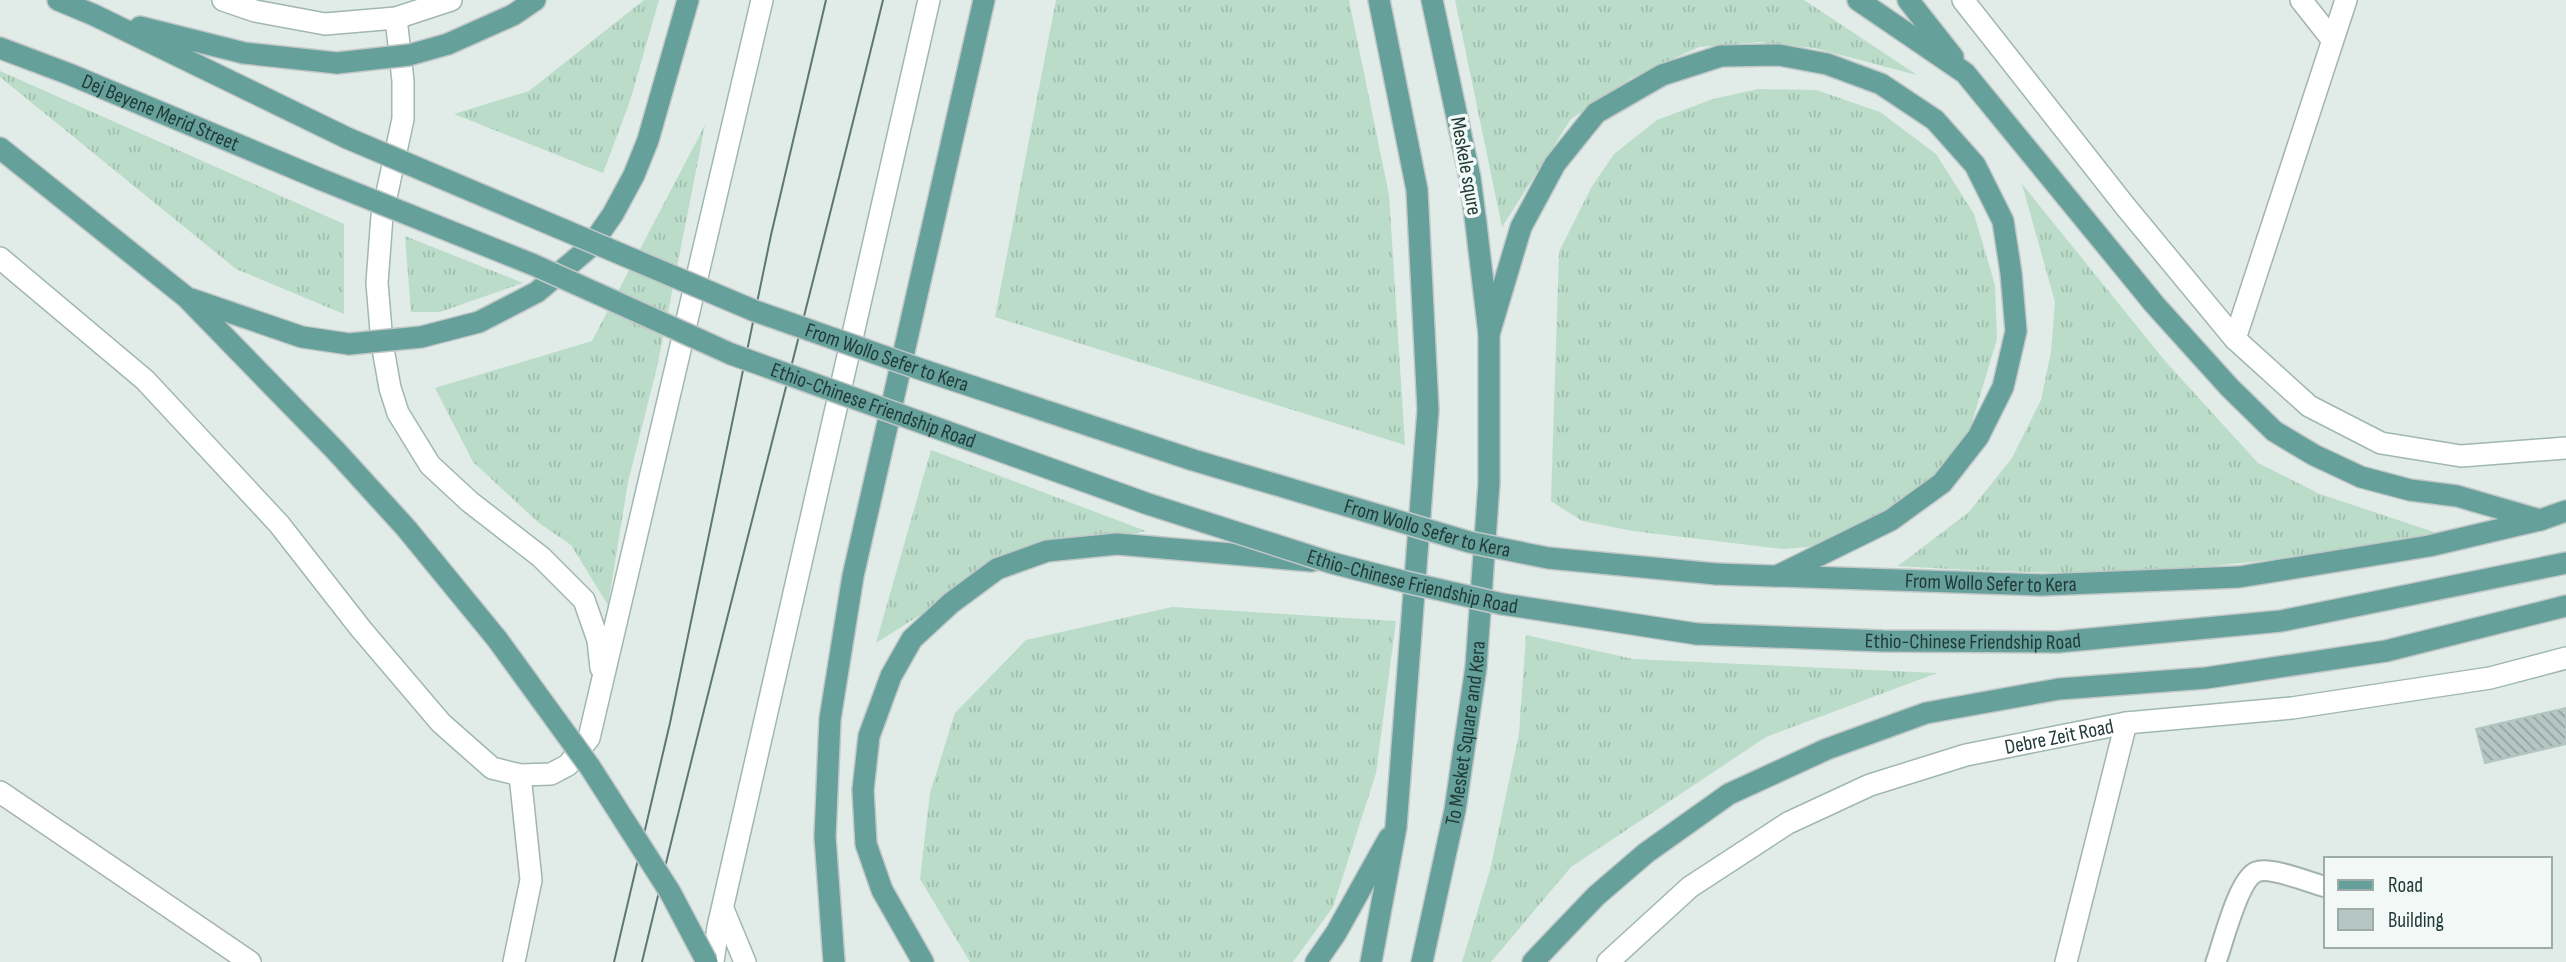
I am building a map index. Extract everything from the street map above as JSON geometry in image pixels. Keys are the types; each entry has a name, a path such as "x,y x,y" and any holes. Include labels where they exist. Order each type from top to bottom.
{"main road":[{"path":"58,0 94,15 244,53 337,63 409,55 447,44 513,15 535,0"},
{"path":"223,0 255,11 325,24 396,18 452,0"},
{"path":"186,298 302,337 349,345 421,337 479,322 537,292 590,247 634,175 648,139 688,0"},
{"path":"0,258 145,380 279,524 361,629 441,723 492,768 520,775 551,774 568,765 589,738 762,0"},
{"path":"713,962 929,0"},
{"path":"834,962 825,837 831,719 853,576 984,0"},
{"path":"1371,962 1396,827 1428,410 1417,190 1379,0"},
{"name":"Meskele squre","path":"1432,0 1470,178 1489,334"},
{"path":"1858,0 1965,73"},
{"path":"1908,0 2155,305 2230,388 2274,430 2314,455 2361,477 2410,490 2457,496 2540,520"},
{"path":"1963,0 2125,206 2235,339 2309,406 2381,443 2461,456 2566,448"},
{"path":"2301,0 2332,38"},
{"path":"2235,339 2346,0"},
{"name":"From Wollo Sefer to Kera","path":"94,15 347,138 755,311 1192,460 1469,542 1548,558 1716,574 2042,585 2238,577 2429,546 2540,520 2566,511"},
{"path":"396,18 403,81 403,119 382,216 377,283 382,343 390,388 398,413 430,465 470,502 541,557 584,600 598,640 602,688"},
{"name":"Dej Beyene Merid Street","path":"0,48 320,178"},
{"path":"1489,334 1521,227 1555,164 1596,113 1662,75 1721,56 1779,55 1827,64 1881,84 1935,120 1975,165 2003,221 2016,331 2003,387 1978,437 1942,483 1891,520 1777,576"},
{"path":"0,148 186,298 335,450 406,528 497,639 590,767 670,892 707,962"},
{"name":"Ethio-Chinese Friendship Road","path":"320,178 534,265 731,354 1148,504 1332,563 1502,604 1697,634 1883,641 2058,642 2281,621 2566,563"},
{"name":"To Mesket Square and Kera","path":"1422,962 1455,810 1476,667 1489,483 1489,334"},
{"path":"923,962 882,890 866,844 863,790 869,736 891,676 912,639 951,603 997,569 1047,551 1117,544 1332,563"},
{"path":"1533,962 1606,887 1646,853 1729,794 1827,749 1926,713 2059,689 2206,678 2386,651 2566,606"},
{"name":"Debre Zeit Road","path":"1608,962 1690,887 1788,822 1870,785 1966,755 2126,723 2292,708 2490,678 2566,658"},
{"path":"2066,962 2126,723"},
{"path":"514,962 531,880 520,775"},
{"path":"0,792 250,962"},
{"path":"1315,962 1336,933 1396,827"},
{"path":"723,909 746,962"}],"lane":[{"path":"2217,962 2244,884 2256,872 2269,871 2324,886"}],"green space":[{"path":"644,0 659,0 630,101 603,173 454,114 529,91"},
{"path":"1056,0 1349,0 1389,195 1405,445 995,317"},
{"path":"1455,0 1804,0 1917,75 1814,48 1760,42 1699,47 1631,78 1571,119 1502,227"},
{"path":"0,71 344,224 344,314 236,269 0,77"},
{"path":"1758,89 1816,90 1880,112 1936,154 1974,214 1995,285 1997,339 1964,449 1895,512 1842,544 1782,549 1633,531 1582,521 1551,501 1559,252 1591,188 1614,154 1657,120 1713,99"},
{"path":"705,125 658,363 628,482 608,605 571,545 539,523 473,462 435,388 592,341"},
{"path":"2022,184 2165,361 2258,463 2320,494 2437,533 2249,562 2141,571 2060,572 1898,566 1969,512 2012,458 2041,400 2051,352 2055,302"},
{"path":"405,236 523,283 440,312 411,312"},
{"path":"931,450 1146,531 1005,561 876,643"},
{"path":"1172,607 1396,621 1376,773 1333,907 1293,962 970,962 920,879 930,793 955,713 1026,640"},
{"path":"1526,635 1633,659 1937,673 1766,737 1571,867 1491,962 1462,962 1490,870 1519,734"}],"building":[{"path":"2566,708 2566,744 2485,763 2476,729"}],"tram line":[{"path":"614,962 670,723 771,235 826,0"},
{"path":"642,962 883,0"}]}
